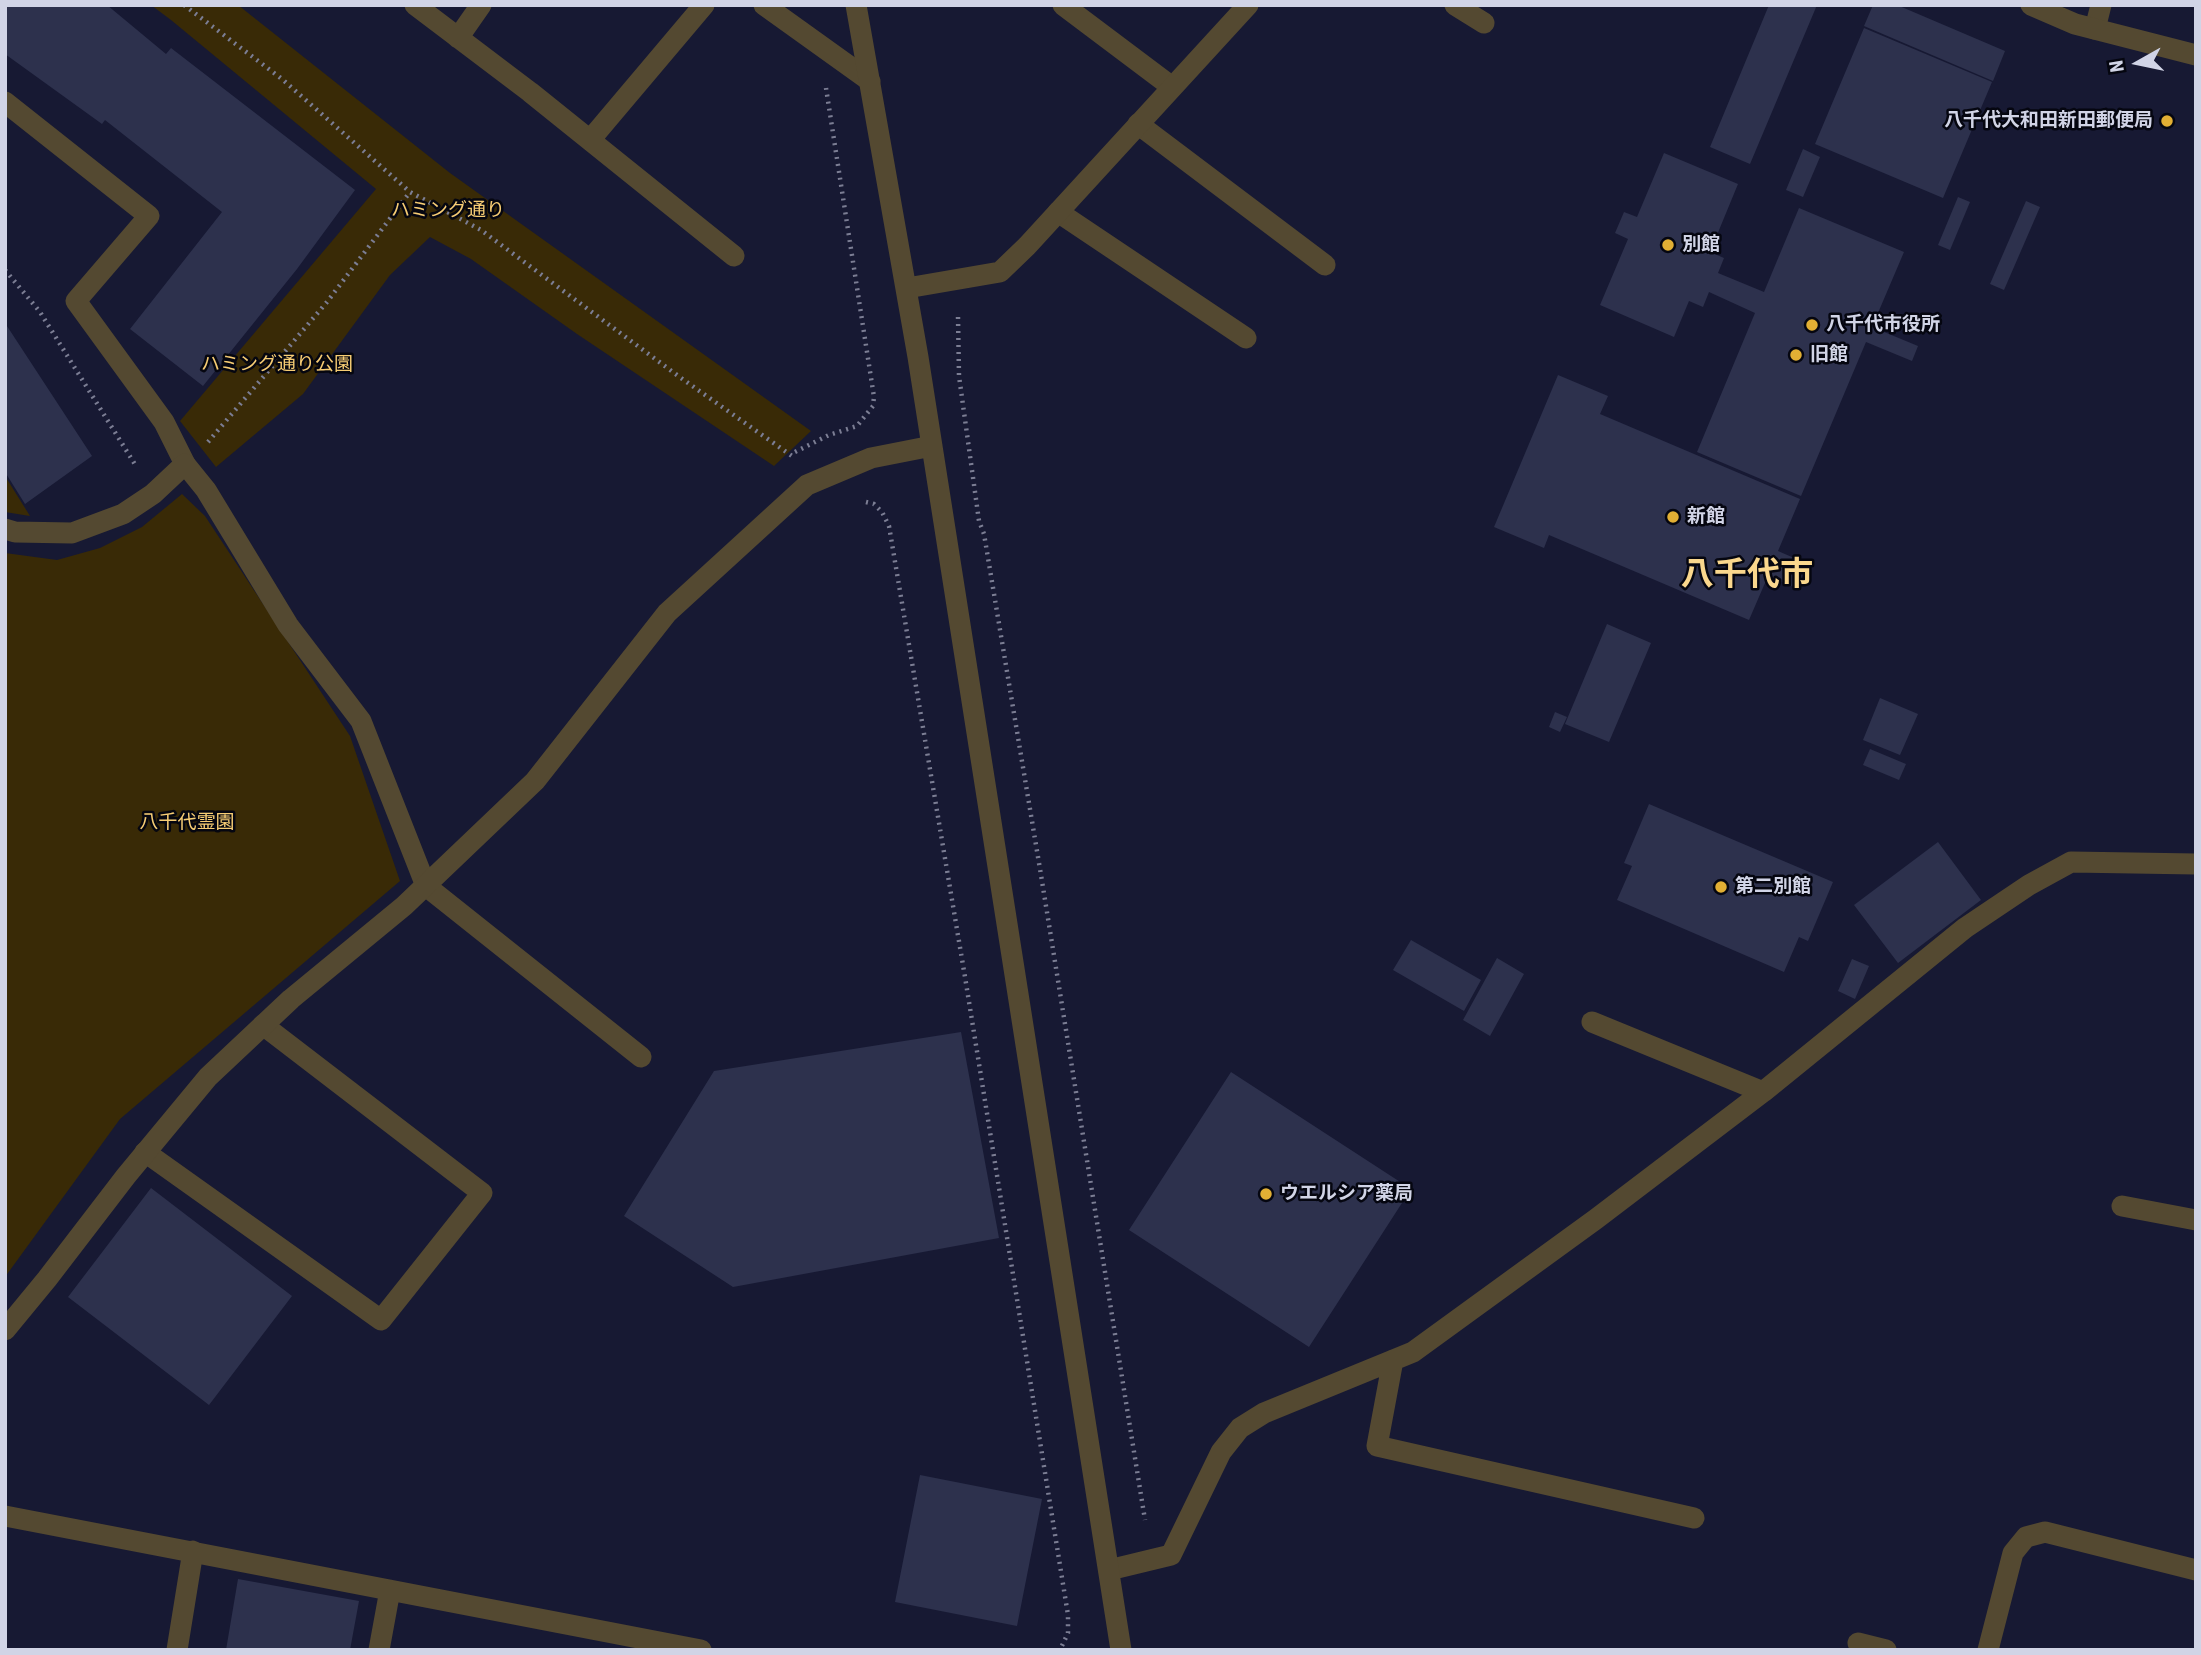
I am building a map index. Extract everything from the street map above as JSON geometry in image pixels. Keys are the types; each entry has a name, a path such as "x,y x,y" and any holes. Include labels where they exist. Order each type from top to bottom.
{"street":[{"path":"415,5 590,140 734,256"},
{"path":"458,38 481,5"},
{"path":"590,140 704,5"},
{"path":"764,5 870,82"},
{"path":"856,5 907,288 1121,1650"},
{"path":"1063,5 1172,87"},
{"path":"907,288 1000,272 1248,5"},
{"path":"1455,5 1484,23"},
{"path":"2031,5 2075,24 2196,55"},
{"path":"2095,29 2101,5"},
{"path":"5,102 149,216 76,301 164,422 185,464 206,490 288,625 361,721 426,886 641,1058"},
{"path":"1138,124 1325,265"},
{"path":"1058,212 1246,338"},
{"path":"5,1330 145,1152 208,1077 263,1025 426,886 535,781 667,613 807,485 871,458 932,446"},
{"path":"5,529 15,532 72,533 122,514 153,494 185,464"},
{"path":"1109,1570 1171,1555 1221,1452 1240,1427 1264,1413 1413,1352 1595,1219 1763,1091 1965,929 2029,885 2071,862 2196,864"},
{"path":"1592,1022 1763,1091"},
{"path":"145,1152 381,1320 482,1193 263,1025"},
{"path":"2122,1206 2196,1220"},
{"path":"1393,1360 1377,1446 1694,1518"},
{"path":"5,1516 701,1650"},
{"path":"1988,1650 2013,1553 2026,1537 2045,1532 2196,1570"},
{"path":"177,1650 193,1551"},
{"path":"379,1650 390,1590"},
{"path":"1858,1643 1886,1650"}],"path":[{"path":"184,5 282,79 410,192 481,230 681,379 792,456"},
{"path":"786,460 829,435 857,426 873,406 873,386 826,89"},
{"path":"185,464 212,437 327,302 410,192"},
{"path":"5,270 40,312 153,494"},
{"path":"958,317 959,376 979,521 984,534 1037,848 1145,1520"},
{"path":"866,502 874,504 882,512 889,526 963,963 1068,1615 1068,1633 1060,1650"}],"green space":[{"name":"ハミング通り","path":"151,5 238,5 450,173 811,431 774,466 577,334 471,259 430,237 390,275 303,394 216,467 180,421 376,189"},
{"path":"5,476 30,516 5,512"},
{"name":"八千代霊園","path":"182,494 205,516 350,736 400,881 120,1119 5,1277 5,553 57,560 100,548 142,527"}],"building":[{"path":"5,5 107,5 166,54 171,48 355,190 297,269 203,386 130,329 222,212 105,120 102,124 5,54"},
{"path":"1769,5 1817,5 1750,164 1710,147"},
{"path":"1873,5 1897,5 2005,51 1993,81 1864,26"},
{"path":"1864,28 1992,82 1943,198 1815,144"},
{"path":"1803,149 1820,157 1803,197 1786,190"},
{"name":"八千代市役所","path":"1664,153 1738,184 1710,252 1724,258 1718,273 1764,292 1799,208 1904,252 1872,327 1918,346 1912,361 1866,342 1801,496 1697,452 1755,313 1709,292 1703,307 1689,301 1674,337 1600,305 1628,239 1615,233 1624,212 1637,217"},
{"path":"1958,197 1970,202 1950,250 1938,245"},
{"path":"2026,201 2040,207 2004,290 1990,284"},
{"path":"5,323 92,456 25,504 5,472"},
{"path":"1558,375 1608,396 1600,414 1800,499 1778,551 1808,564 1797,588 1768,576 1749,620 1549,535 1544,548 1494,527"},
{"path":"1607,624 1651,643 1609,742 1565,724"},
{"path":"1880,698 1918,714 1900,755 1863,740"},
{"path":"1555,712 1567,717 1560,732 1549,727"},
{"path":"1870,749 1906,764 1899,780 1863,765"},
{"path":"1649,804 1833,882 1808,941 1799,937 1784,972 1617,900 1632,866 1624,863"},
{"path":"1938,842 1981,900 1898,963 1854,905"},
{"path":"1411,940 1481,980 1464,1011 1393,970"},
{"path":"1497,958 1524,974 1490,1036 1463,1020"},
{"path":"1852,959 1869,966 1855,999 1838,991"},
{"path":"961,1032 999,1238 733,1287 624,1216 714,1071"},
{"path":"1231,1072 1411,1189 1309,1347 1129,1230"},
{"path":"151,1188 292,1296 209,1405 68,1297"},
{"path":"920,1475 1042,1499 1017,1626 895,1602"},
{"path":"238,1579 359,1601 350,1650 226,1650"}],"place":[{"name":"八千代大和田新田郵便局","path":"2167,121"},
{"name":"別館","path":"1668,245"},
{"name":"八千代市役所","path":"1812,325"},
{"name":"旧館","path":"1796,355"},
{"name":"新館","path":"1673,517"},
{"name":"第二別館","path":"1721,887"},
{"name":"ウエルシア薬局","path":"1266,1194"}],"district":[{"name":"八千代市","path":"1747,577"}],"park label":[{"name":"ハミング通り公園","path":"277,365"}]}
